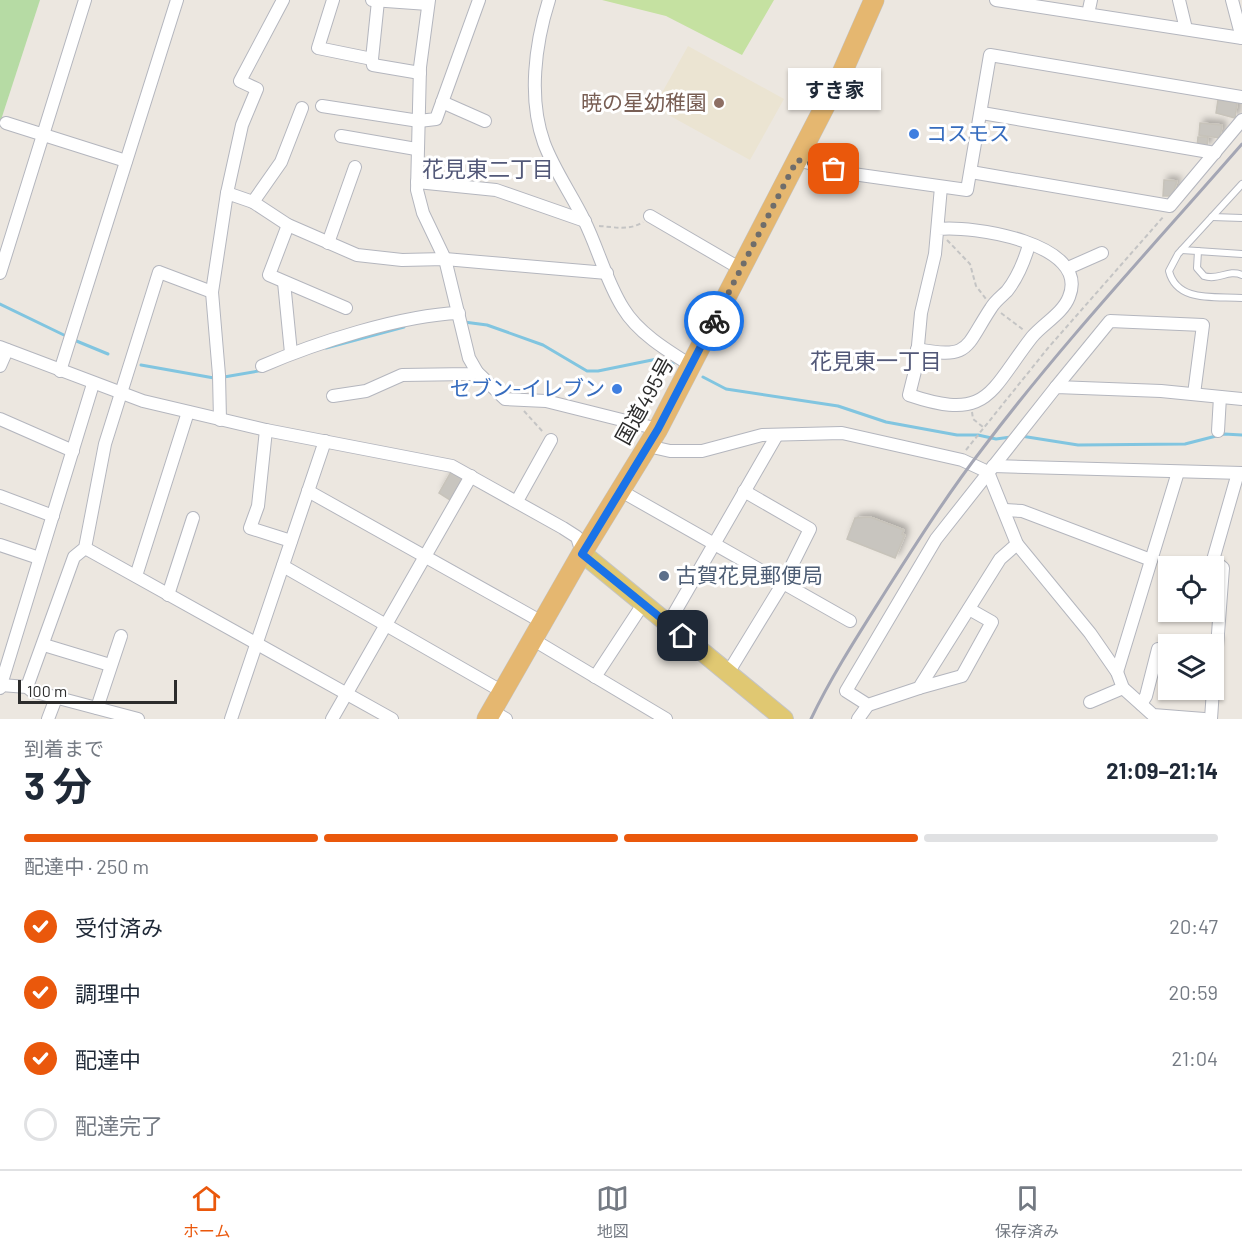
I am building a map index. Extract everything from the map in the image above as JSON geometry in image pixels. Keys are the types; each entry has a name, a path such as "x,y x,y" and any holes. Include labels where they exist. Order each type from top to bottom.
{"highway":[{"name":"国道495号","path":"495,716 503,692 537,630 658,429 692,366 842,73 874,0"}],"main road":[{"path":"582,554 778,714"}],"street":[{"path":"0,273 85,0"},
{"path":"60,371 177,0"},
{"path":"220,420 219,375 212,292 227,193 242,125 257,89 240,81 283,0"},
{"path":"333,0 318,48 372,59"},
{"path":"371,0 428,2 420,73 421,113 416,149 417,182 423,213 445,259 469,358 477,372 505,399 546,401 658,429"},
{"path":"322,106 419,121 436,119 479,0"},
{"path":"549,0 537,55 536,99 544,143 585,221 607,273 630,317 670,353 692,366"},
{"path":"996,0 1028,3 1242,38 1232,0"},
{"path":"1088,14 1090,0"},
{"path":"1179,0 1186,29"},
{"path":"378,1 373,65 420,73"},
{"path":"797,160 853,174 968,190 990,55 1242,97"},
{"path":"442,102 485,121"},
{"path":"253,202 281,162 302,108"},
{"path":"982,113 1215,153"},
{"path":"971,172 1170,206 1242,120"},
{"path":"6,123 126,161"},
{"path":"341,136 416,149"},
{"path":"328,243 355,167"},
{"path":"417,182 496,190 585,221"},
{"path":"938,229 990,231 1054,254 1068,268 1070,295 1033,336 998,386 971,404 940,406 909,395 916,367 921,313 935,254 941,187"},
{"path":"227,193 253,202 288,225 357,255 378,258 445,259 607,273"},
{"path":"650,216 741,269"},
{"path":"288,225 269,275 346,308"},
{"path":"917,350 944,355 968,345 976,336 992,306 1019,274 1029,245"},
{"path":"1068,268 1102,253"},
{"path":"27,687 74,557 85,548 92,521 95,485 159,272 212,292"},
{"path":"284,282 291,353"},
{"path":"262,366 291,353 430,314 459,313"},
{"path":"868,705 846,691 936,539 1110,321 1203,325 1194,394"},
{"path":"0,366 3,348 93,384 188,412 266,430 452,466 577,537 582,554"},
{"path":"333,396 366,391 402,375 477,372"},
{"path":"93,384 0,687 27,687 32,692 97,708 122,717 138,719"},
{"path":"1056,387 1194,394 1242,399"},
{"path":"1218,431 1220,397"},
{"path":"136,576 188,412"},
{"path":"0,419 73,451"},
{"path":"266,430 258,506 250,528 291,541"},
{"path":"648,446 670,451 702,451 762,435 842,433 867,436 991,469 1240,473 1213,560 1223,568 1218,634"},
{"path":"668,624 777,435"},
{"path":"516,501 551,440"},
{"path":"231,719 325,441"},
{"path":"991,469 1017,544 1090,633 1117,672 1122,688 1153,715 1204,719"},
{"path":"1117,672 1178,472"},
{"path":"332,719 471,476"},
{"path":"308,490 426,558 537,630 595,677 666,719"},
{"path":"621,490 850,621"},
{"path":"728,673 783,583 810,529 744,491"},
{"path":"0,496 53,516"},
{"path":"1005,510 1022,511 1151,560"},
{"path":"168,595 193,518"},
{"path":"919,688 1000,559 1017,544"},
{"path":"0,545 39,558"},
{"path":"85,548 392,719"},
{"path":"283,566 503,692"},
{"path":"595,677 643,604"},
{"path":"858,719 868,705 962,676 992,622 969,609"},
{"path":"97,708 122,636"},
{"path":"44,645 110,666"},
{"path":"1141,704 1146,696 1158,649"},
{"path":"1090,702 1122,688"},
{"path":"48,719 56,698"},
{"path":"1211,719 1212,700"}],"lane":[{"path":"1242,184 1171,263 1169,271 1174,286 1186,294 1242,298"},
{"path":"1212,217 1242,218"},
{"path":"1182,250 1242,254"},
{"path":"1198,251 1197,268 1204,276 1215,278 1231,272 1242,275"}],"path":[{"path":"970,446 982,428 1166,214 1170,206"},
{"path":"585,221 625,228 635,227 650,216"},
{"path":"938,229 970,264 976,286 992,306 1033,336"},
{"path":"515,401 551,440"},
{"path":"971,404 973,419 982,428"}],"shaded area":[{"name":"暁の星幼稚園","path":"688,46 784,99 750,160 654,107"}],"green space":[{"path":"0,0 40,0 0,123"},
{"path":"602,0 774,0 742,55 666,16"}],"building":[{"path":"1218,100 1237,103 1235,118 1216,113"},
{"path":"1200,123 1222,125 1220,138 1199,135"},
{"path":"1198,137 1208,137 1207,147 1197,147"},
{"path":"1164,180 1177,181 1172,196 1163,196"},
{"path":"451,472 463,478 450,500 439,493"},
{"path":"870,517 904,530 902,534 905,535 895,558 847,539 855,518"}],"waterway":[{"path":"0,304 68,337"},
{"path":"464,322 487,325 543,345 587,371 598,371 657,359 673,364"},
{"path":"326,348 404,327"},
{"path":"74,340 108,354"},
{"path":"141,365 214,378"},
{"path":"224,377 264,370"},
{"path":"703,377 726,389 838,406 886,422 957,435 978,435 996,439 1011,437"},
{"path":"1021,436 1078,445 1185,444 1224,434 1242,435"}],"railway":[{"path":"811,719 838,668 869,618 970,465 1077,332 1242,144"}],"way so far":[{"path":"714,321 797,160 834,169"}],"place":[{"name":"暁の星幼稚園","path":"719,103"},
{"name":"コスモス","path":"914,134"},
{"name":"すき家","path":"834,169"},
{"name":"セブン-イレブン","path":"617,389"},
{"name":"古賀花見郵便局","path":"664,576"}],"district":[{"name":"花見東二丁目","path":"488,169"},
{"name":"花見東一丁目","path":"876,361"}],"route":[{"path":"683,636 582,554 658,429 714,321"}]}
